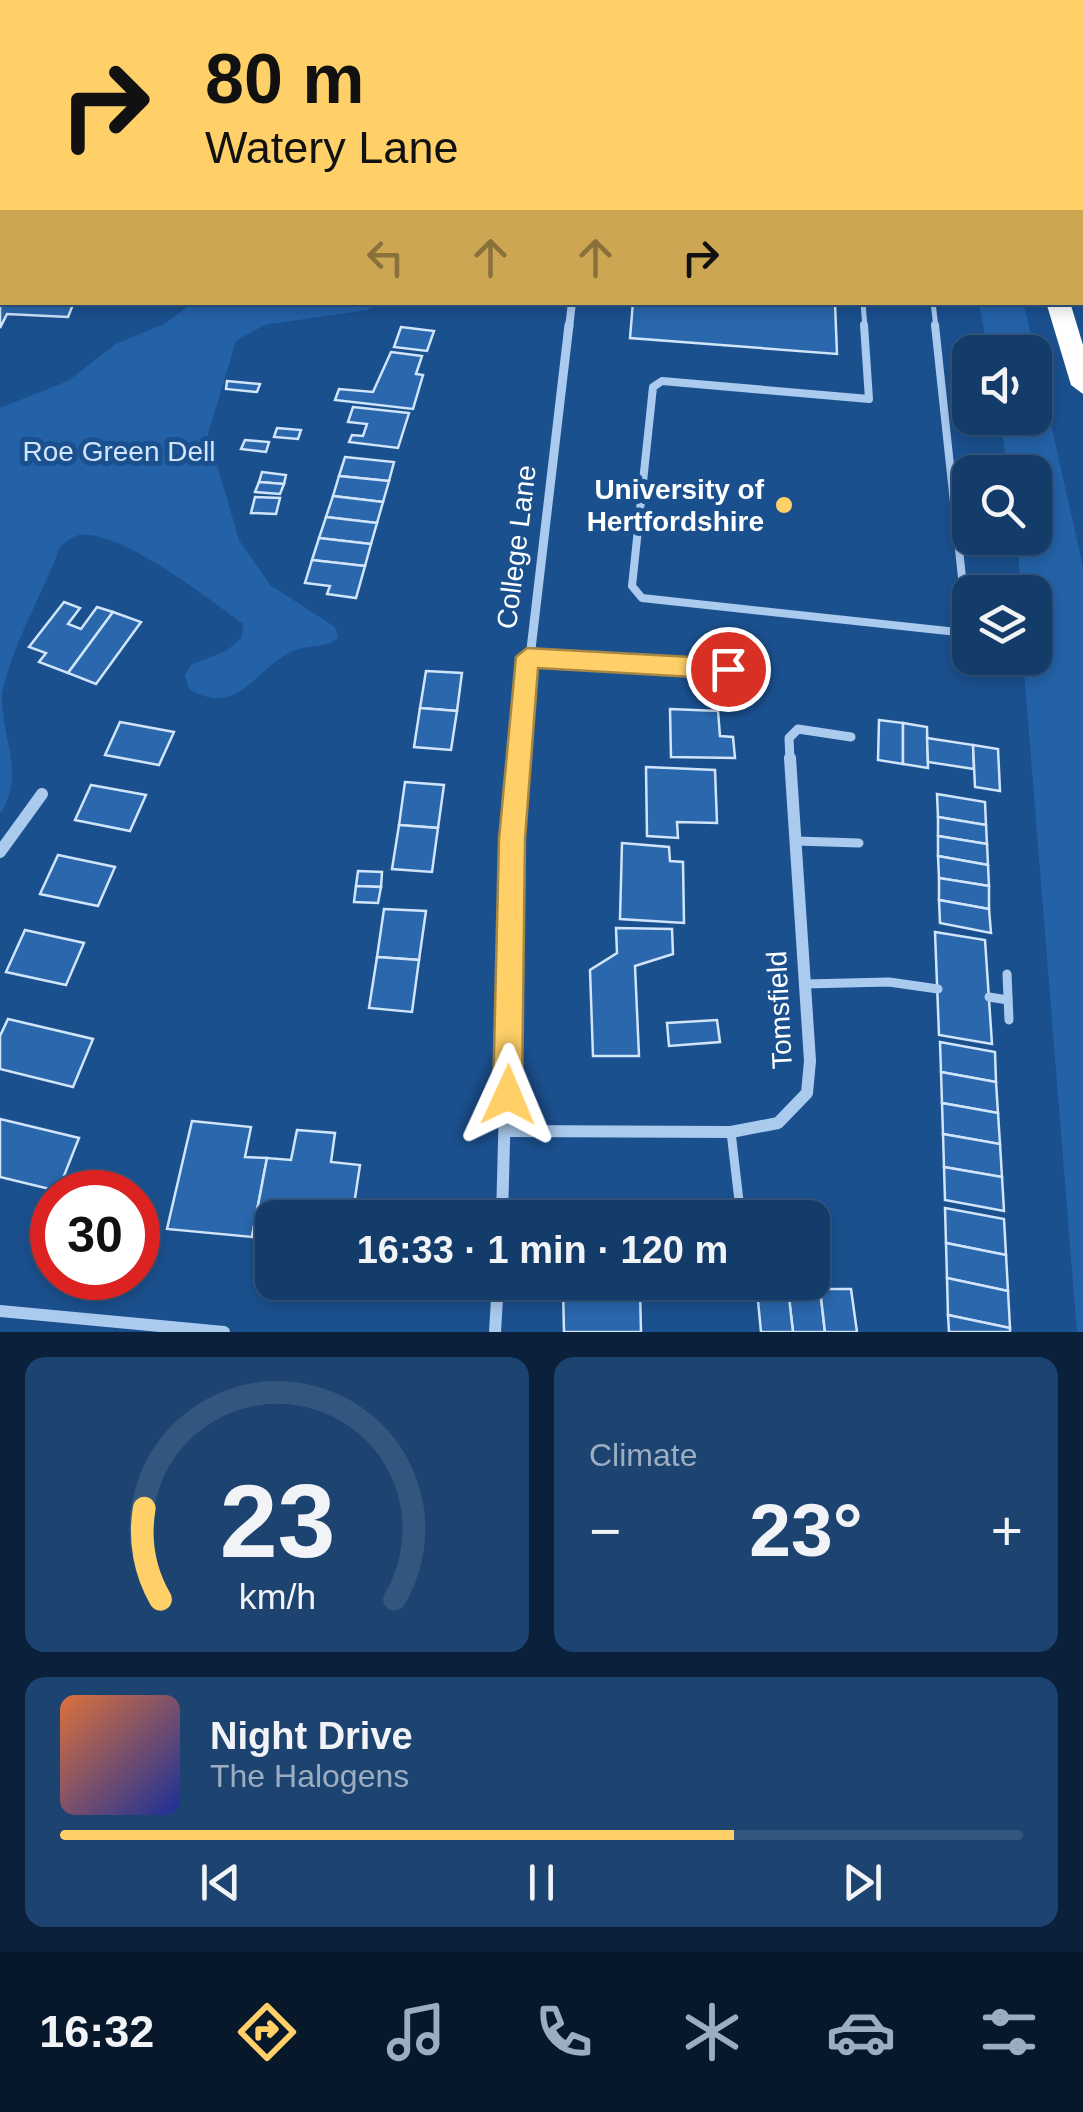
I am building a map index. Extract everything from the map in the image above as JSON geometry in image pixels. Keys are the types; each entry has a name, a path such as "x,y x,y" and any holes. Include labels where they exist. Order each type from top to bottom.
{"highway":[{"path":"1059,305 1083,385"}],"street":[{"name":"College Lane","path":"503,1200 512,839 527,657 572,305"},
{"name":"Tomsfield","path":"507,1131 731,1132 778,1123 807,1093 810,1062 788,738 798,730 851,737"},
{"path":"0,852 42,794"},
{"path":"495,1332 497,1300"},
{"path":"0,1311 224,1332"}],"lane":[{"path":"864,305 869,399 662,381 653,387 632,586 642,598 958,632 967,624 932,305"},
{"path":"527,657 763,671"},
{"path":"792,841 859,843"},
{"path":"1007,974 1010,1020"},
{"path":"804,984 889,982 938,989"},
{"path":"989,997 1008,1000"},
{"path":"731,1132 739,1200"}],"green space":[{"name":"Roe Green Dell","path":"190,305 376,305 367,310 264,325 236,341 208,434 239,540 270,585 335,627 338,638 293,651 234,695 206,697 189,689 185,676 191,665 226,651 242,638 243,624 141,554 97,536 72,538 60,547 20,637 2,693 12,769 8,799 0,814 0,408 68,381 116,344 164,324"},
{"path":"979,305 1023,305 1031,335 985,335"},
{"path":"1052,429 1083,567 1083,1332 1077,1332 1024,675 1052,675 1052,575 1020,575 1018,555 1052,555 1052,455 1005,455 1003,435 1052,435"}],"building":[{"path":"0,305 73,305 68,317 7,314 0,328"},
{"path":"633,305 835,305 837,354 630,338"},
{"path":"401,327 434,331 427,351 394,347"},
{"path":"391,352 422,356 416,374 423,375 413,409 335,400 339,389 373,392"},
{"path":"227,381 260,384 257,392 226,389"},
{"path":"353,407 409,413 398,448 349,442 352,435 363,436 367,424 348,422"},
{"path":"277,428 301,430 298,439 274,437"},
{"path":"245,440 269,442 266,452 241,449"},
{"path":"345,457 394,462 389,481 339,476"},
{"path":"262,472 286,475 284,484 259,482"},
{"path":"339,476 389,481 383,502 333,496"},
{"path":"259,482 284,484 280,494 255,492"},
{"path":"333,496 383,502 377,523 326,517"},
{"path":"255,497 280,498 276,514 251,513"},
{"path":"326,517 377,523 371,544 319,538"},
{"path":"319,538 371,544 365,566 312,560"},
{"path":"312,560 365,566 356,598 327,594 330,586 305,583"},
{"path":"64,602 80,608 68,624 81,629 97,607 113,612 68,673 39,662 46,653 29,647"},
{"path":"113,612 141,622 96,684 68,673"},
{"path":"426,671 462,673 457,711 420,708"},
{"path":"420,708 457,711 451,750 414,747"},
{"path":"670,709 718,711 720,736 733,737 735,758 671,757"},
{"path":"879,720 903,723 903,764 878,760"},
{"path":"120,722 174,732 159,765 105,755"},
{"path":"903,723 927,727 928,768 903,764"},
{"path":"927,738 973,745 974,769 928,762"},
{"path":"973,745 998,749 1000,791 975,787"},
{"path":"646,767 715,770 717,823 677,822 678,838 647,836"},
{"path":"405,782 444,785 438,828 399,825"},
{"path":"91,785 146,795 130,831 75,820"},
{"path":"937,794 985,802 986,825 938,817"},
{"path":"938,817 986,825 987,844 938,836"},
{"path":"399,825 438,828 432,872 392,869"},
{"path":"938,836 987,844 988,865 938,856"},
{"path":"622,843 669,847 670,861 683,862 684,923 620,919"},
{"path":"58,855 115,867 98,906 40,894"},
{"path":"938,856 988,865 989,886 939,878"},
{"path":"358,871 382,872 381,887 356,886"},
{"path":"939,878 989,886 989,909 939,900"},
{"path":"356,886 381,887 378,903 354,902"},
{"path":"939,900 989,909 991,933 940,923"},
{"path":"384,909 426,911 419,960 377,957"},
{"path":"616,928 672,929 673,954 635,966 639,1056 593,1056 590,970 617,953"},
{"path":"25,930 84,943 66,985 6,972"},
{"path":"935,932 985,940 992,1044 939,1035"},
{"path":"377,957 419,960 412,1012 369,1008"},
{"path":"8,1019 93,1039 73,1087 0,1069 0,1036"},
{"path":"717,1020 720,1042 669,1046 667,1023"},
{"path":"940,1042 995,1052 996,1082 941,1072"},
{"path":"941,1072 996,1082 998,1113 942,1103"},
{"path":"942,1103 998,1113 1000,1144 943,1134"},
{"path":"0,1119 79,1138 66,1170 30,1170 30,1184 0,1177"},
{"path":"192,1121 251,1127 245,1157 267,1158 259,1200 255,1200 252,1237 167,1229"},
{"path":"297,1130 335,1133 331,1162 360,1165 355,1200 259,1200 267,1158 291,1160"},
{"path":"943,1134 1000,1144 1002,1177 944,1167"},
{"path":"944,1167 1002,1177 1004,1211 945,1200"},
{"path":"945,1208 1004,1219 1006,1255 946,1243"},
{"path":"946,1243 1006,1255 1008,1291 947,1278"},
{"path":"947,1278 1008,1291 1010,1328 948,1315"},
{"path":"830,1289 851,1289 857,1332 825,1332 821,1300 830,1300"},
{"path":"563,1300 640,1300 641,1332 564,1332"},
{"path":"758,1300 789,1300 793,1332 761,1332"},
{"path":"789,1300 821,1300 825,1332 793,1332"},
{"path":"948,1315 1010,1328 1010,1332 949,1332"}],"place":[{"name":"University of Hertfordshire","path":"784,505"}],"route":[{"path":"508,1095 512,839 527,657 728,669"}]}
